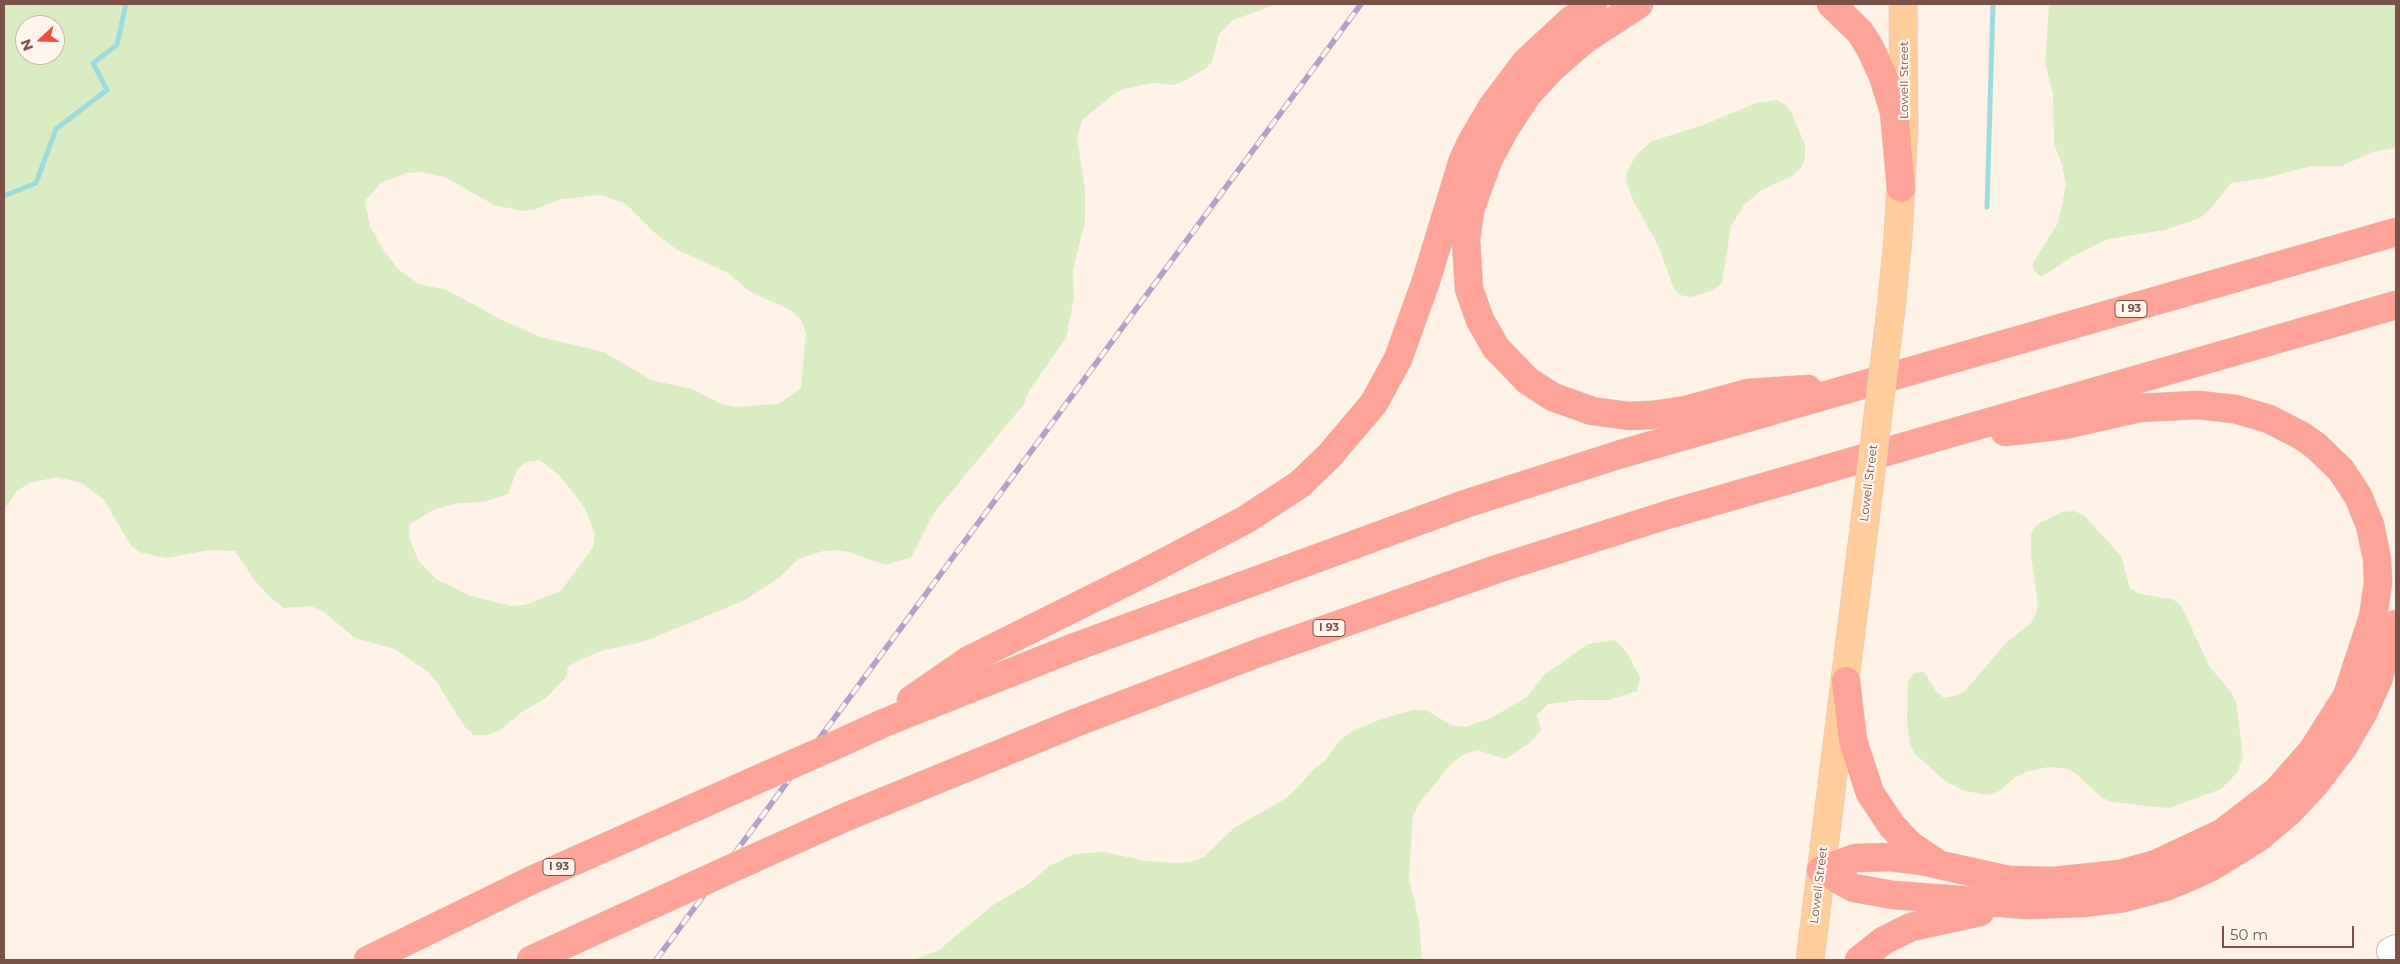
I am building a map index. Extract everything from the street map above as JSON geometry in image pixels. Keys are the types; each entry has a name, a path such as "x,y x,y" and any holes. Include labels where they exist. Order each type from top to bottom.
{"highway":[{"path":"866,731 969,660 1146,572 1268,506 1300,484 1330,455 1374,402 1398,359 1426,281 1463,160 1472,141 1504,90 1526,62 1569,22 1593,4"},
{"path":"1639,4 1584,40 1551,69 1527,95 1506,126 1489,158 1470,210 1466,249 1469,289 1486,333 1516,370 1539,389 1565,403 1607,414 1652,415 1686,410 1748,393 1865,385"},
{"path":"1831,4 1860,32 1878,64 1894,112 1901,188"},
{"name":"I 93","path":"368,960 532,880 866,731 1075,647 1465,504 1621,454 2396,232"},
{"name":"I 93","path":"531,960 748,861 1001,752 1258,652 1497,568 1670,514 2396,306"},
{"path":"1821,870 1838,863 1867,857 1904,858 1976,874 2024,881 2054,882 2139,870 2200,845 2236,823 2272,796 2295,772 2328,728 2347,696 2373,617 2378,572 2374,540 2367,516 2358,496 2341,470 2302,436 2251,413 2217,406 2158,406 2110,413 2064,425 1926,441"},
{"path":"1859,960 1883,941 1911,927 1954,916 2028,905 2108,901 2148,892 2212,867 2274,826 2303,797 2342,750 2364,713 2378,680 2396,624"},
{"path":"1846,681 1854,741 1863,776 1873,799 1888,822 1910,845 1942,865"},
{"path":"1821,870 1854,888 1893,895 2028,905"}],"main road":[{"name":"Lowell Street","path":"1810,960 1891,309 1901,188 1905,92 1903,4"}],"lane":[{"path":"2396,948 2390,951 2396,960"}],"green space":[{"path":"4,4 1278,4 1233,20 1219,34 1212,62 1205,69 1182,82 1172,85 1152,83 1124,89 1115,93 1082,120 1077,138 1085,189 1085,221 1073,270 1074,298 1066,338 1029,391 1024,404 934,513 911,557 885,565 849,552 836,550 823,551 798,559 779,578 743,601 643,642 604,650 579,660 568,667 566,677 546,698 522,712 500,730 487,735 474,735 464,726 436,681 428,672 395,649 355,638 324,612 311,606 284,608 273,600 255,581 235,551 209,550 167,558 142,553 131,546 104,500 82,483 57,477 29,483 17,491 4,510","holes":["420,172 445,177 494,205 522,211 536,209 561,199 601,195 626,204 655,233 676,249 728,273 749,291 790,310 802,321 806,334 801,388 779,404 733,407 719,403 692,389 651,380 604,352 540,337 500,319 447,290 419,284 398,269 382,248 370,226 365,201 381,183 406,173","540,460 560,476 585,508 595,534 593,547 561,591 525,605 511,606 471,596 436,579 418,560 409,537 410,524 433,510 457,503 484,502 508,494 517,470 526,462"]},
{"path":"2049,4 2396,4 2396,148 2372,152 2342,166 2311,166 2266,178 2231,183 2212,207 2200,218 2164,230 2108,239 2073,256 2041,277 2034,270 2033,263 2058,223 2066,185 2062,164 2054,144 2053,94 2045,64"},
{"path":"1776,100 1786,105 1792,114 1805,145 1805,158 1801,168 1792,176 1760,191 1744,205 1731,226 1722,283 1713,290 1691,297 1680,295 1673,287 1659,247 1633,200 1626,181 1627,171 1637,154 1652,141 1701,126 1756,103"},
{"path":"2074,511 2084,515 2121,556 2130,588 2139,594 2172,599 2181,605 2209,666 2231,692 2236,702 2243,756 2237,773 2221,789 2169,808 2111,802 2101,797 2069,769 2048,767 2026,772 2016,777 1999,791 1988,795 1965,791 1945,781 1914,753 1910,744 1907,723 1908,681 1914,673 1924,672 1936,691 1944,698 1955,696 1965,691 2007,642 2031,623 2036,614 2038,604 2031,555 2031,534 2036,525 2063,512"},
{"path":"1615,640 1626,651 1640,677 1637,691 1608,700 1577,700 1548,704 1537,715 1541,730 1530,743 1505,759 1477,750 1463,755 1450,765 1421,801 1413,815 1409,878 1419,922 1422,960 913,960 939,950 993,905 1030,883 1049,866 1074,854 1104,852 1146,861 1175,863 1190,862 1204,857 1234,828 1285,799 1314,769 1325,761 1341,739 1353,731 1379,720 1413,710 1426,710 1451,725 1465,727 1491,718 1527,697 1544,675 1588,644"}],"waterway":[{"path":"4,196 36,183 56,129 107,90 93,63 117,45 126,4"},
{"path":"1987,207 1993,4"}],"railway":[{"path":"656,960 1361,4"}]}
